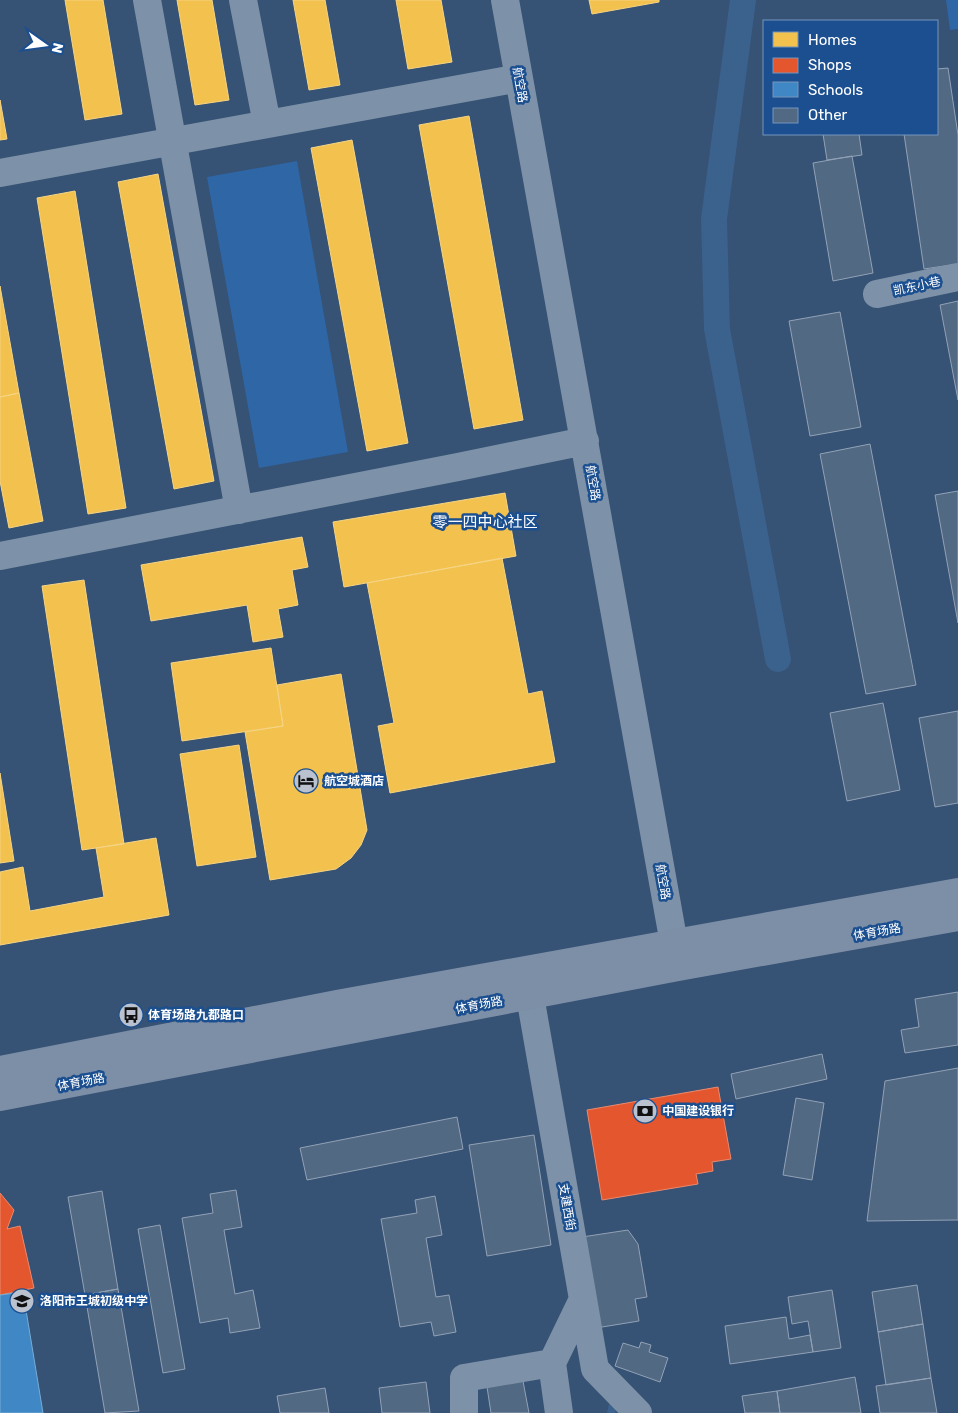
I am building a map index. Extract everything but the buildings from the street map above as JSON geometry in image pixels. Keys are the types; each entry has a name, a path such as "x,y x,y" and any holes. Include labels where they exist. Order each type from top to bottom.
{"main road":[{"name":"体育场路","path":"0,1097 530,996 676,955 958,892"},
{"name":"体育场路","path":"0,1070 336,1004 958,917"}],"street":[{"path":"147,0 239,510"},
{"path":"244,0 267,124"},
{"name":"航空路","path":"505,0 676,955"},
{"path":"0,173 519,78"},
{"name":"凯东小巷","path":"877,294 958,277"},
{"path":"0,556 585,440"},
{"name":"支建西街","path":"530,996 595,1369 638,1413"},
{"path":"559,1413 552,1363 583,1299"},
{"path":"464,1413 464,1378 552,1363"}],"shaded area":[{"path":"946,0 958,0 958,29 950,30"},
{"path":"297,161 348,452 259,468 207,177"}],"waterway":[{"path":"743,0 714,219 717,329 778,659"},
{"path":"611,1413 614,1400"}],"place":[{"name":"航空城酒店","path":"306,781"},
{"name":"体育场路九都路口","path":"131,1015"},
{"name":"中国建设银行","path":"645,1111"},
{"name":"洛阳市王城初级中学","path":"22,1301"}],"district":[{"name":"零一四中心社区","path":"485,522"}]}
